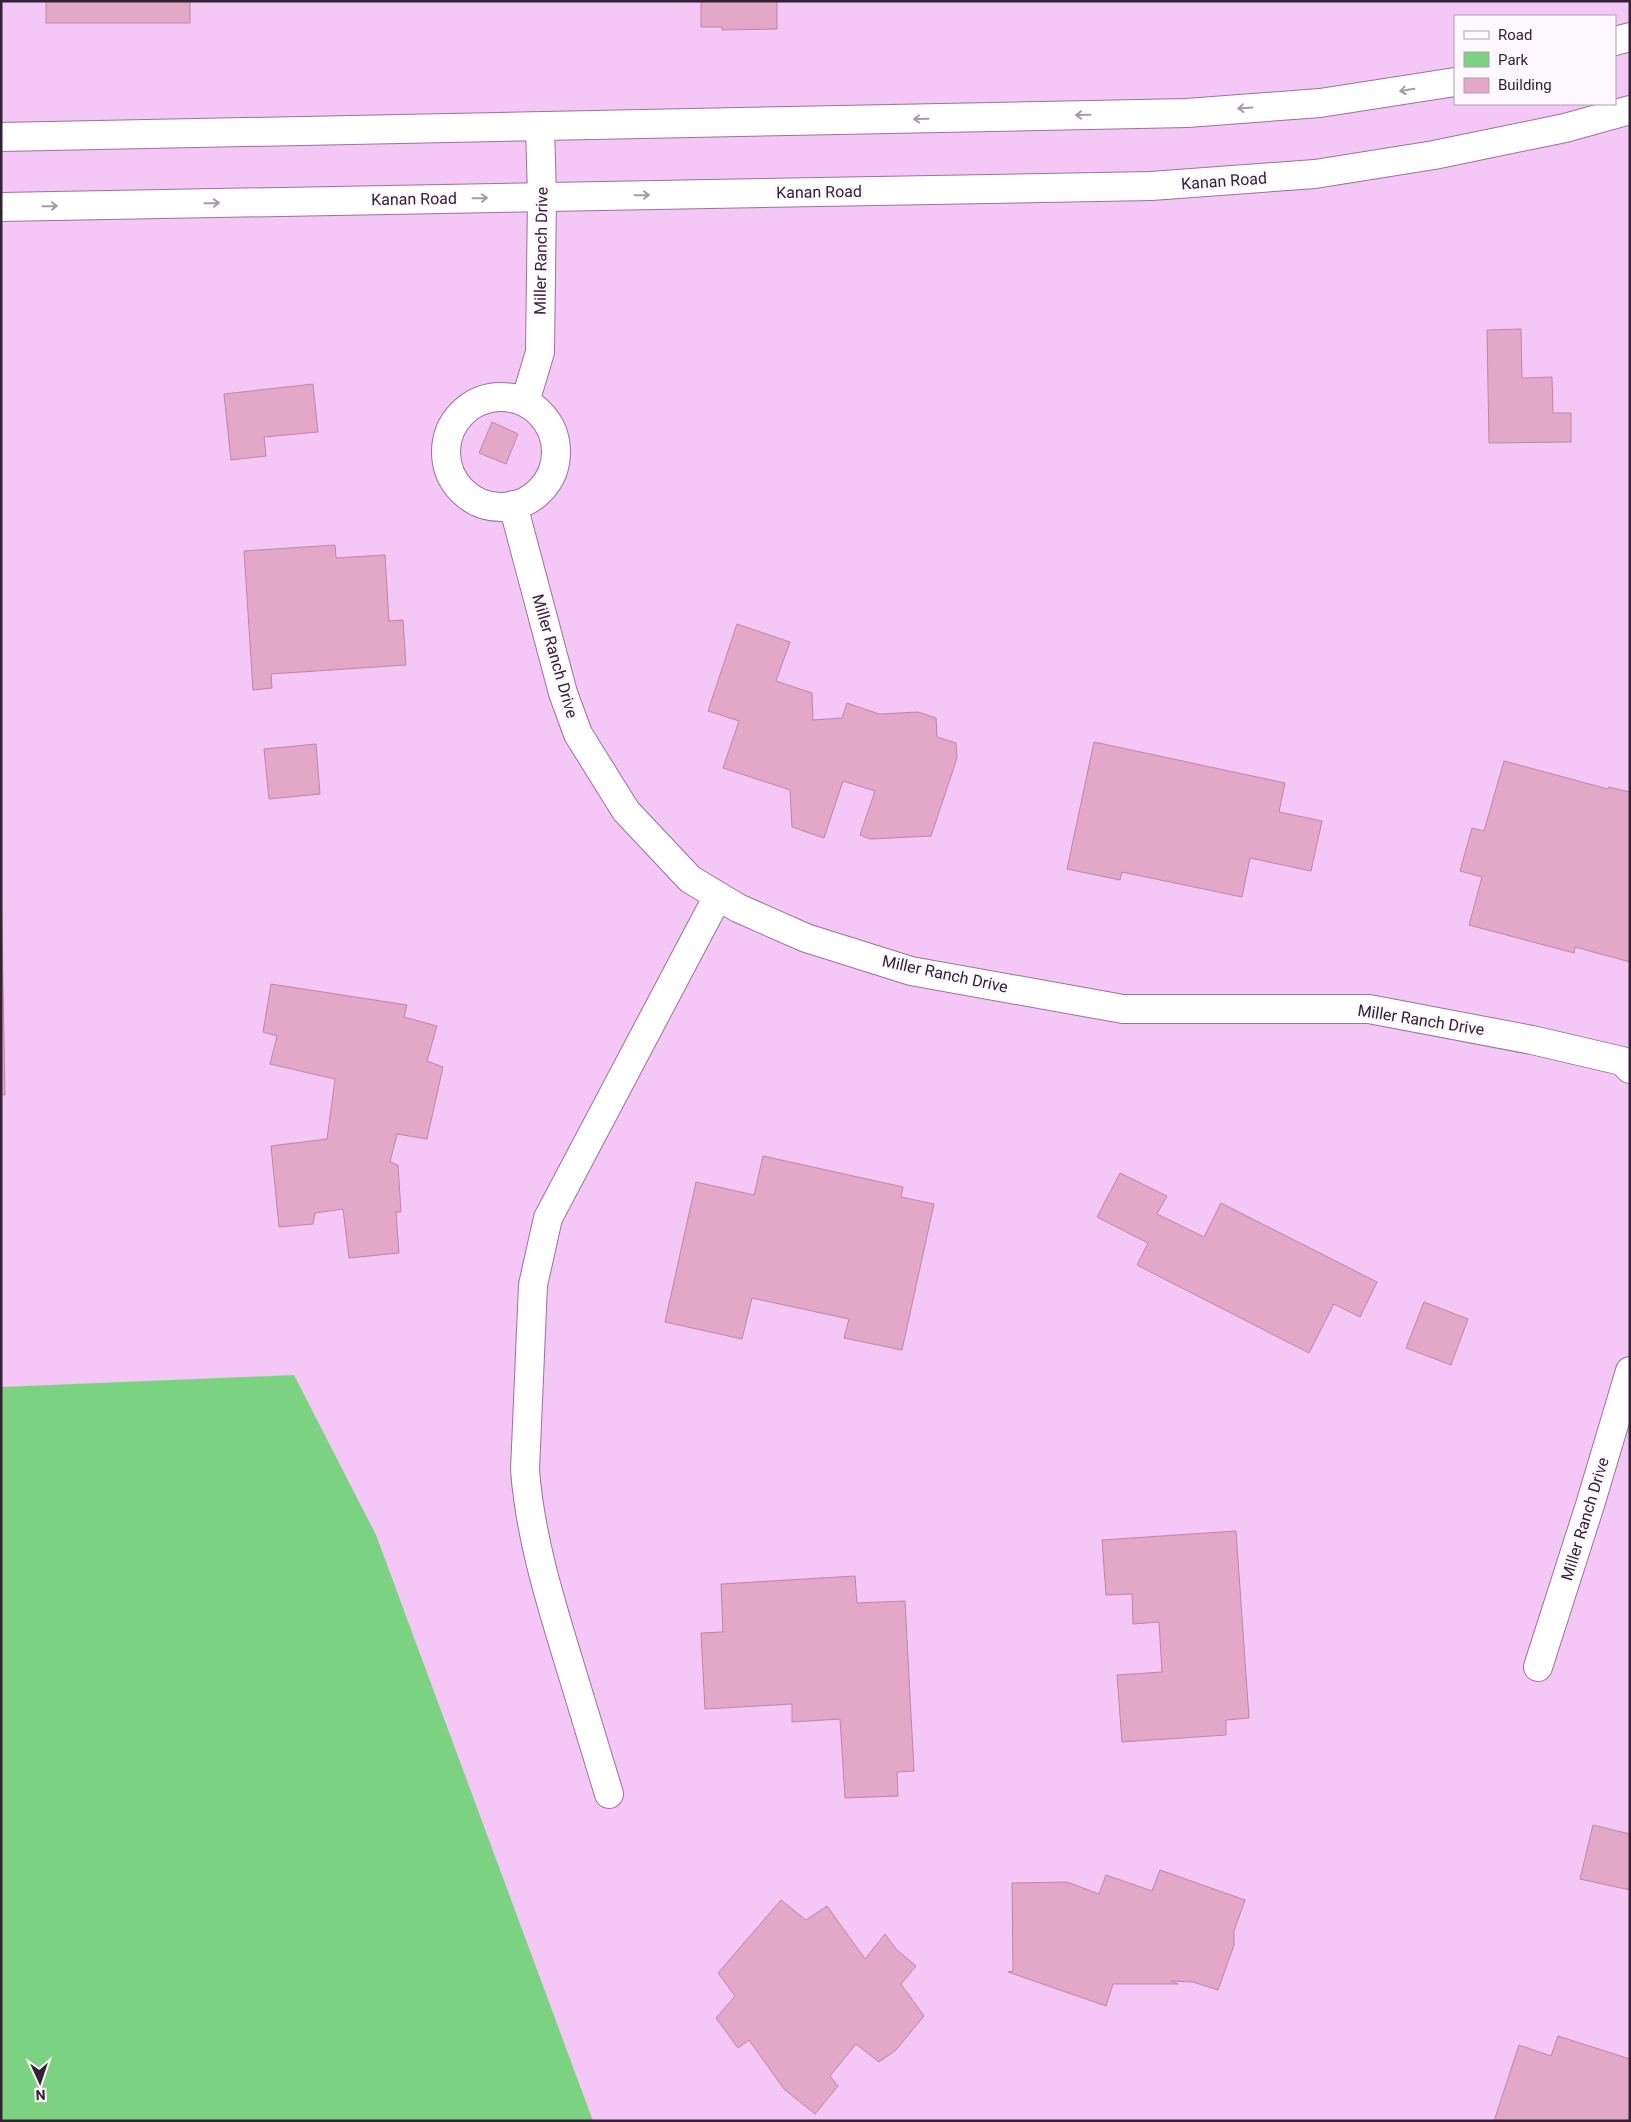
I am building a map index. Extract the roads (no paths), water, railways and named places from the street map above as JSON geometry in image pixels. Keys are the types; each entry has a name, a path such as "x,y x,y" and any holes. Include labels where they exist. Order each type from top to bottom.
{"street":[{"path":"1616,41 1630,37"},
{"path":"1,137 1187,113 1320,103 1454,82"},
{"name":"Kanan Road","path":"1,207 1151,186 1315,174 1434,155 1565,128 1630,110"},
{"name":"Miller Ranch Drive","path":"525,402 540,352 542,197 540,127"},
{"path":"508,397 525,402 540,413 551,428 556,445 555,463 548,480 537,495 520,504 513,505 503,507 485,505 468,497 455,484 448,467 446,450 449,432 459,416 473,404 490,398 508,397"},
{"name":"Miller Ranch Drive","path":"513,505 560,684 578,734 626,810 690,878 738,908 806,938 911,971 1123,1009 1369,1009 1532,1040 1622,1061 1630,1069"},
{"path":"609,1794 551,1605 532,1532 527,1500 525,1470 533,1286 548,1218 718,896"},
{"name":"Miller Ranch Drive","path":"1538,1667 1590,1506 1630,1371"}]}
